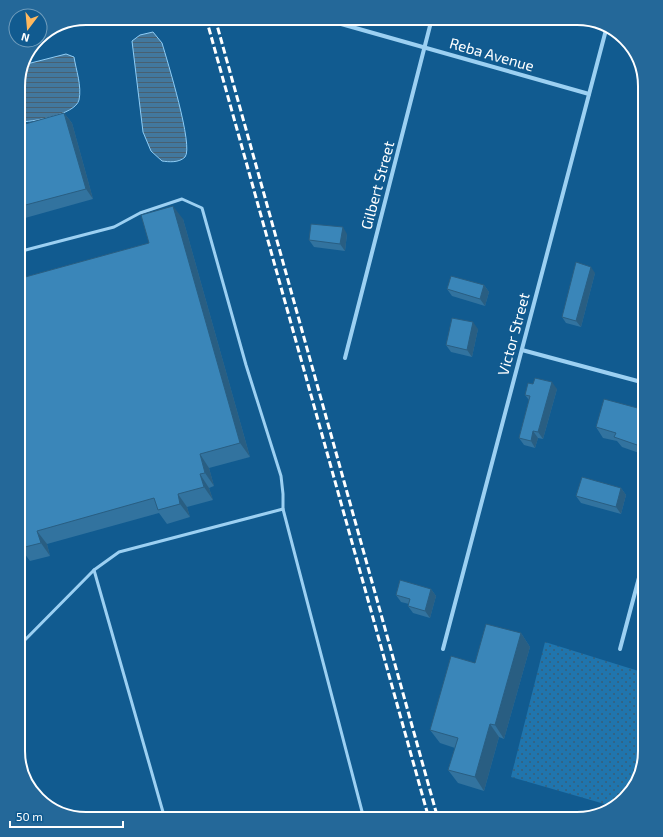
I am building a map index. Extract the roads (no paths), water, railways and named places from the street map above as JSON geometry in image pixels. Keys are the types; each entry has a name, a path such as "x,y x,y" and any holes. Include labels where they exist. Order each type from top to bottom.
{"street":[{"name":"Reba Avenue","path":"345,25 589,94"},
{"name":"Gilbert Street","path":"345,358 430,25"},
{"name":"Victor Street","path":"443,649 605,32"},
{"path":"522,350 638,381"},
{"path":"620,649 638,581"}],"lane":[{"path":"25,250 114,226 140,213 182,200 202,208 246,365 281,476 284,494 283,509 362,812"},
{"path":"25,640 94,570 119,552 283,509"},
{"path":"94,570 163,812"}],"railway":[{"path":"208,25 427,812"},
{"path":"217,25 436,812"}]}
